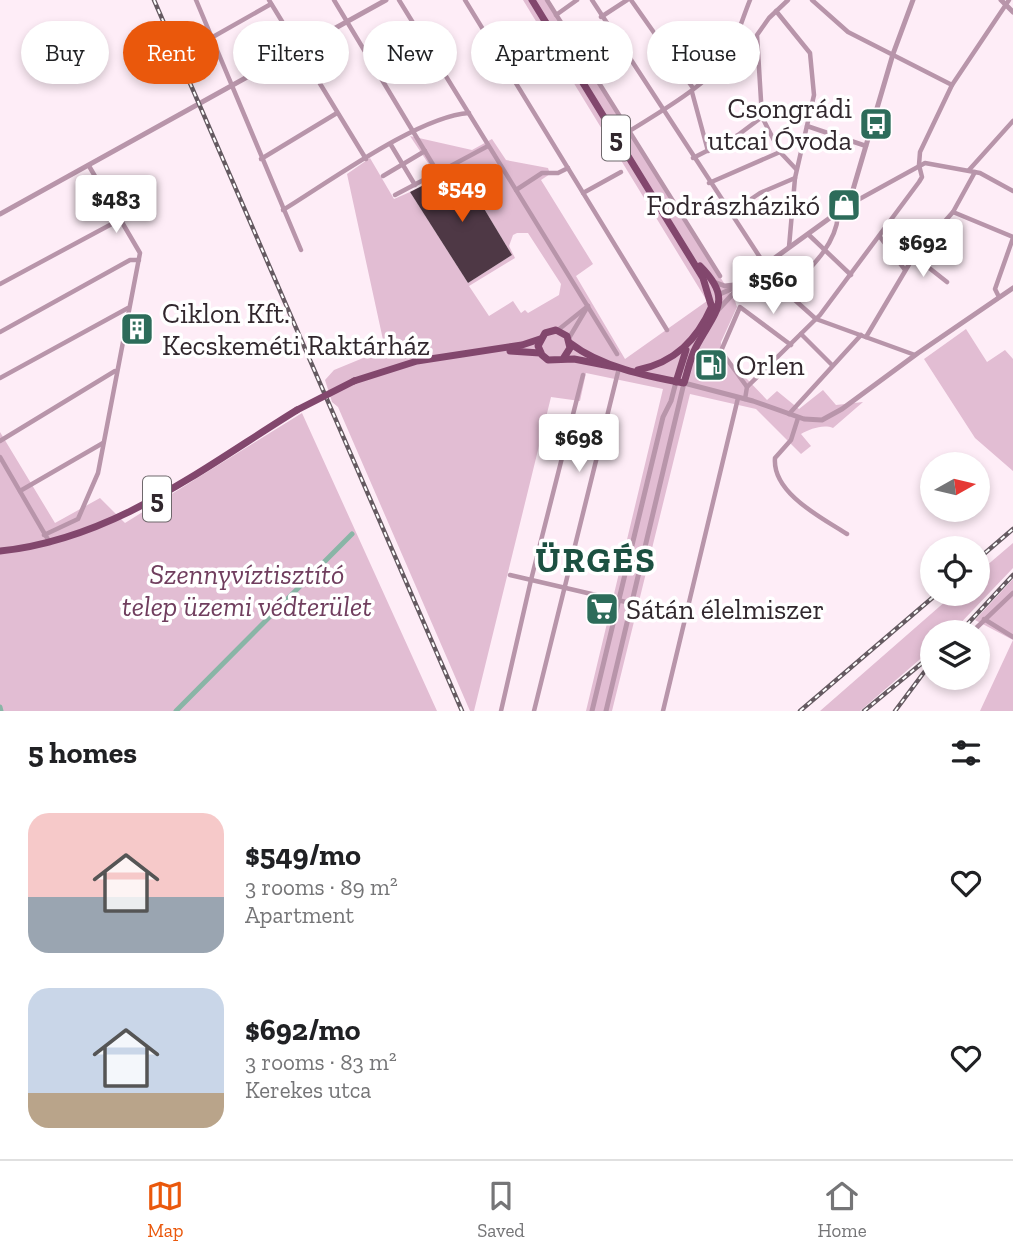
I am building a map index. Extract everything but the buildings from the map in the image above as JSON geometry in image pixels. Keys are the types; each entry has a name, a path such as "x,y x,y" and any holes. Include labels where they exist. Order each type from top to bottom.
{"main road":[{"name":"5","path":"532,0 703,278 714,309"},
{"name":"5","path":"492,351 540,353 551,361 574,359 680,382 720,294 717,279 689,256"},
{"path":"703,278 720,294"},
{"name":"5","path":"634,371 667,361 692,340 714,309"},
{"name":"5","path":"0,551 50,542 93,530 141,508 297,410 354,381 417,361 532,343 548,331 558,330 578,350 619,368"},
{"path":"540,339 540,353"},
{"path":"680,382 684,354 692,340"},
{"path":"563,359 569,352 569,341"}],"street":[{"path":"196,0 204,21"},
{"path":"334,0 346,21"},
{"path":"349,21 386,0"},
{"path":"399,0 617,354"},
{"path":"464,0 667,330"},
{"path":"547,0 717,279 725,286 742,284"},
{"path":"556,15 577,0"},
{"path":"592,0 762,267 785,294 816,319 915,355"},
{"path":"601,16 629,0 693,90 708,151"},
{"path":"628,132 693,90 723,62 750,0"},
{"path":"788,0 757,35 762,117 780,152 797,169"},
{"path":"812,0 848,32 952,85"},
{"path":"714,309 762,267 838,215 845,207 852,193 893,54 913,0"},
{"path":"1001,0 1007,3 1013,12"},
{"path":"219,33 270,2 281,21"},
{"path":"663,711 741,398 747,387 816,319 919,182 922,177 920,152 952,85 1007,3"},
{"path":"776,11 790,26 811,58 814,95 795,178 789,248"},
{"path":"349,25 435,168"},
{"path":"219,58 301,250"},
{"path":"0,214 236,84"},
{"path":"319,84 366,159"},
{"path":"261,159 337,113"},
{"path":"283,210 414,131 447,116 469,113"},
{"path":"693,158 738,135 762,117"},
{"path":"968,171 1013,121"},
{"path":"807,126 866,146"},
{"path":"391,145 415,185"},
{"path":"435,168 445,169 488,146"},
{"path":"383,176 425,151"},
{"path":"709,183 780,152"},
{"path":"845,207 919,165 929,163 975,172 1013,191"},
{"path":"44,535 78,519 98,474 139,260 139,248 89,166"},
{"path":"395,195 431,176 435,168"},
{"path":"516,190 542,173 558,173 568,168"},
{"path":"583,193 621,172"},
{"path":"789,414 832,365 864,336 915,256 953,212 975,172"},
{"path":"729,214 760,193 795,178"},
{"path":"852,193 864,195"},
{"path":"953,212 1013,238 995,289 999,297"},
{"path":"785,294 824,251 836,229 838,215"},
{"path":"0,284 121,219"},
{"path":"809,235 851,275"},
{"path":"880,237 905,270"},
{"path":"915,256 947,282"},
{"path":"0,332 130,260 139,260"},
{"path":"720,294 742,284"},
{"path":"680,382 741,398 798,418 817,421 830,417 1013,288"},
{"path":"558,330 588,306"},
{"path":"569,341 588,306"},
{"path":"747,387 720,351 740,307 791,345"},
{"path":"0,377 129,308"},
{"path":"801,334 832,365"},
{"path":"534,711 619,368"},
{"path":"0,441 116,370"},
{"path":"501,711 583,375"},
{"path":"592,711 663,417 680,382"},
{"path":"606,711 680,382"},
{"path":"798,418 791,440 775,458 777,472 786,487 806,506 847,534"},
{"path":"19,491 104,442"},
{"path":"0,457 50,542"},
{"path":"510,575 686,616"},
{"path":"1013,593 984,619 1013,637"}],"green space":[{"path":"523,0 549,0 562,21 536,21"},
{"path":"574,84 601,84 735,301 737,307 721,342 721,352 767,400 777,391 799,409 823,390 836,405 863,402 833,428 821,427 801,434 811,446 801,454 756,409 690,394 612,711 586,711 663,389 586,373 580,401 551,397 474,711 470,711 338,407 332,402 325,380 334,370 385,349 347,174 370,158 394,199 410,192 468,283 512,255 459,167 438,178 410,136 472,150 492,139 506,160 548,168 550,174 541,180 593,264 576,276 625,359 707,301","holes":["517,233 528,233 561,284 559,295 528,313 525,310 521,313 513,301 489,316 469,286 515,258 509,246 513,235"]},
{"path":"966,329 987,362 1005,350 1013,359 1013,471 975,438 924,359"},
{"name":"Szennyvíztisztító telep üzemi védterület","path":"302,413 437,711 0,711 0,432 55,523 100,498 125,523"},
{"path":"1013,543 1013,568 990,592 990,563"},
{"path":"1013,579 1013,640 990,628 990,620 975,620"},
{"path":"940,606 977,606 963,620 924,620"},
{"path":"920,624 920,659 860,711 820,711"},
{"path":"1013,640 1013,711 980,711"}],"waterway":[{"path":"176,711 352,534"},
{"path":"0,707 1,711"}],"railway":[{"path":"154,0 462,711"},
{"path":"990,549 1013,529"},
{"path":"971,620 1013,575"},
{"path":"800,711 923,606"},
{"path":"864,711 920,665"},
{"path":"895,711 920,678"}],"place":[{"name":"Csongrádi utcai Óvoda","path":"876,124"},
{"name":"Fodrászházikó","path":"844,205"},
{"name":"Ciklon Kft. Kecskeméti Raktárház","path":"137,329"},
{"name":"Orlen","path":"711,365"},
{"name":"Sátán élelmiszer","path":"602,609"}],"district":[{"name":"ÜRGÉS","path":"596,560"}]}
